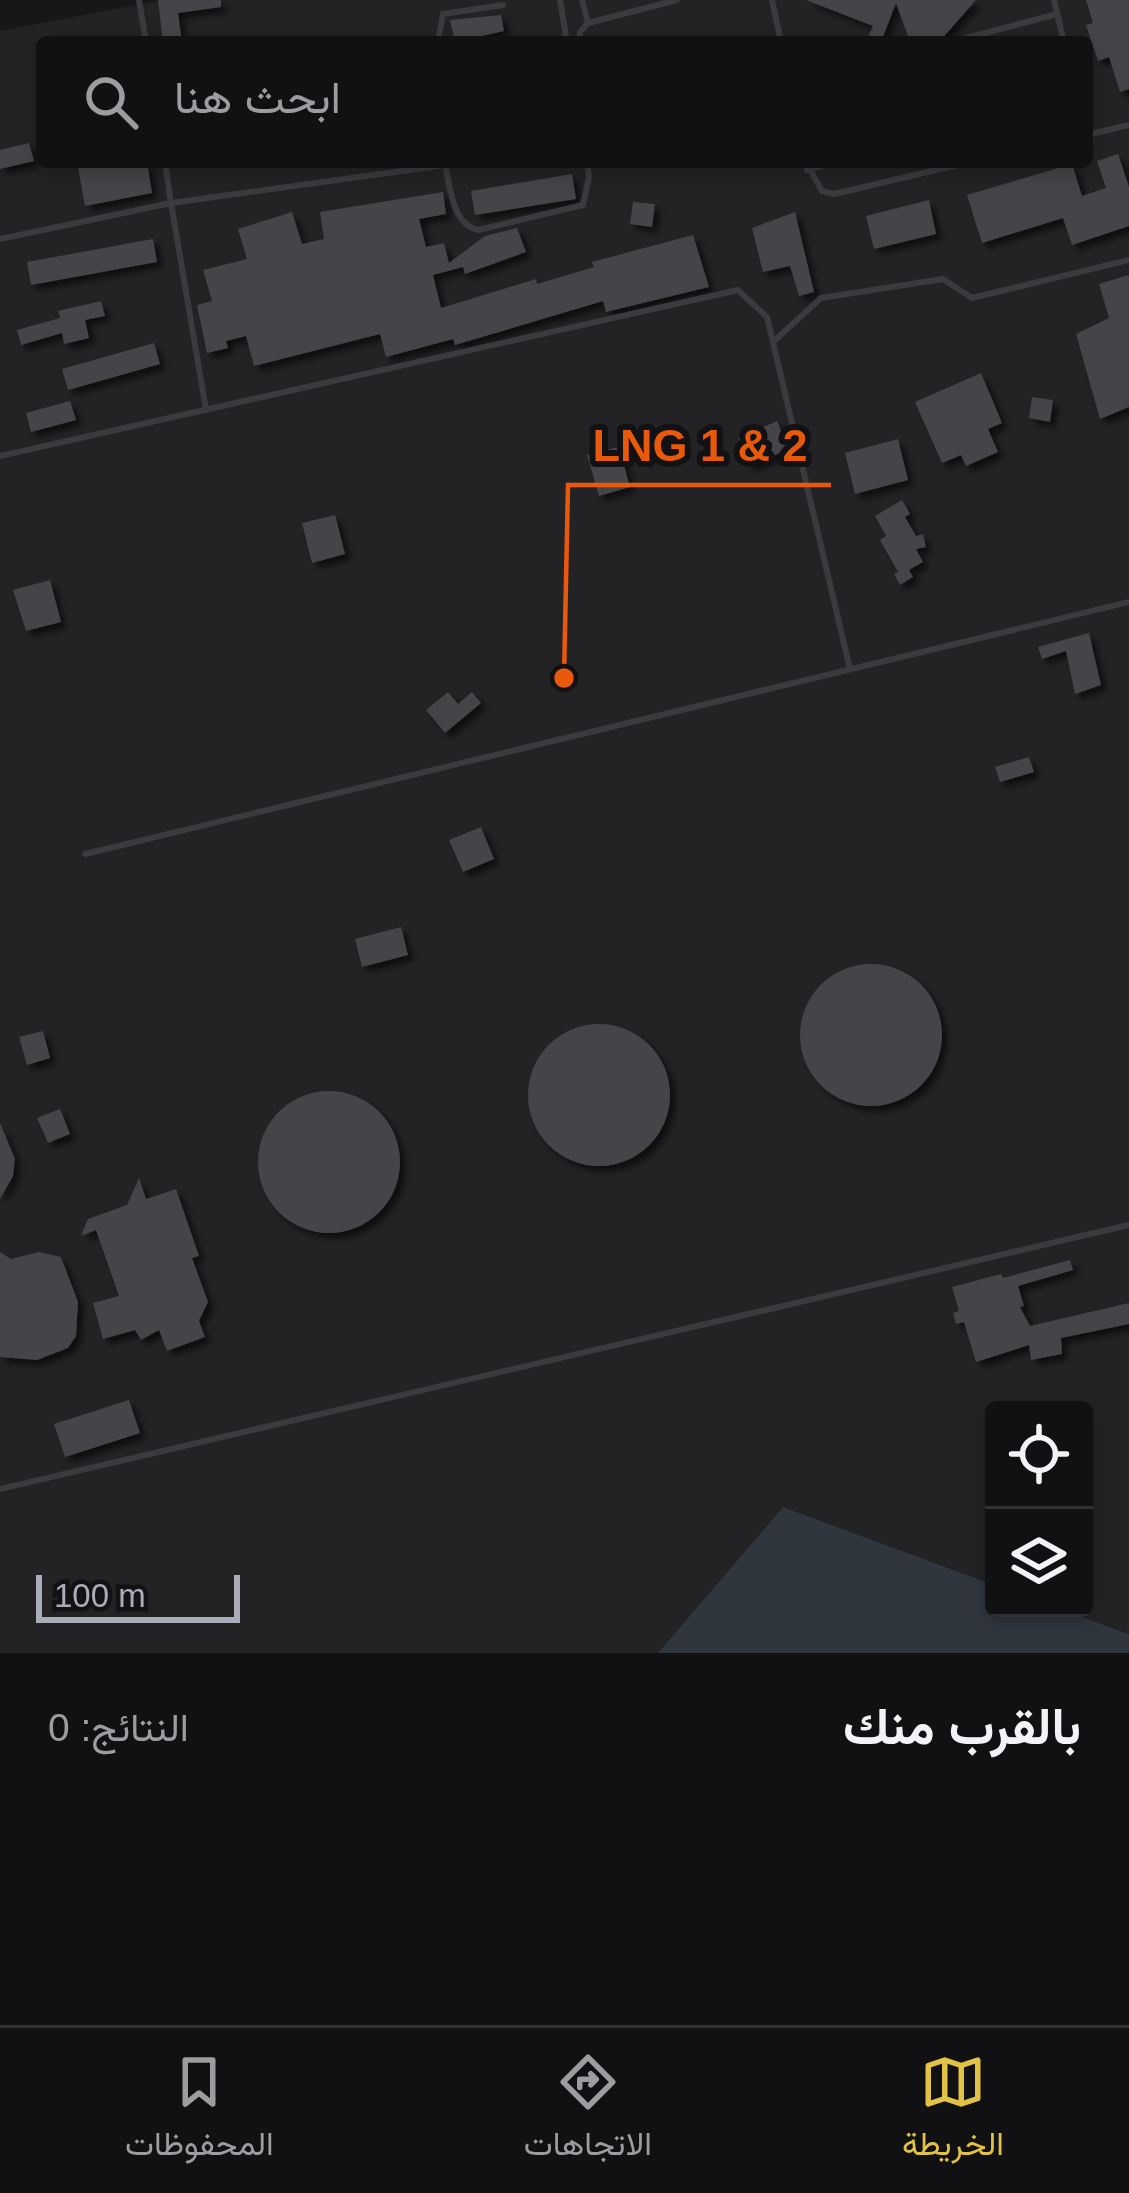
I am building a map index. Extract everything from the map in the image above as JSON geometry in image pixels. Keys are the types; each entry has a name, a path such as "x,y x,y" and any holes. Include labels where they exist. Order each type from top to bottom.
{"lane":[{"path":"140,0 145,36"},
{"path":"560,0 566,36"},
{"path":"582,0 588,22"},
{"path":"580,36 588,22 677,0"},
{"path":"772,0 780,36"},
{"path":"1054,0 1062,36"},
{"path":"438,36 443,14 503,5"},
{"path":"974,36 1057,14"},
{"path":"1093,134 1129,125"},
{"path":"166,168 206,410"},
{"path":"0,239 171,203 411,168"},
{"path":"446,168 458,216 467,228 478,230 583,205 588,168"},
{"path":"808,168 822,191 834,194 944,168"},
{"path":"773,342 821,298 943,279 972,298 1129,260"},
{"path":"0,457 738,290 767,317 850,669"},
{"path":"85,854 1129,602"},
{"path":"0,1489 1129,1225"}],"shaded area":[{"path":"162,0 1129,0 1129,1634 1082,1617 1093,1617 1093,1401 985,1401 985,1582 783,1507 658,1653 0,1653 0,31"},
{"path":"783,1507 985,1582 985,1617 1082,1617 1129,1634 1129,1653 658,1653"}],"building":[{"path":"158,0 221,0 221,7 178,13 181,36 162,36"},
{"path":"806,0 976,0 944,36 908,36 896,3 883,36 868,36 873,26"},
{"path":"1086,0 1129,0 1129,89 1120,92 1109,57 1098,61 1086,25 1093,23"},
{"path":"501,15 504,31 454,36 450,20"},
{"path":"29,143 34,161 0,169 0,150"},
{"path":"1118,154 1129,187 1129,226 1072,245 1063,218 982,243 967,195 1058,168 1073,168 1082,196 1106,188 1097,161"},
{"path":"78,168 148,168 152,193 85,206"},
{"path":"572,174 576,199 475,215 471,191"},
{"path":"443,192 446,214 419,219 426,247 444,243 449,263 485,236 517,228 526,252 465,274 463,267 433,275 441,308 536,279 537,284 594,267 592,262 693,235 709,287 606,312 603,301 455,345 453,339 386,357 380,334 254,366 246,336 226,341 228,348 207,353 197,305 212,301 203,270 247,259 238,229 292,212 302,244 324,239 320,212"},
{"path":"929,200 936,234 874,249 866,216"},
{"path":"633,202 655,204 652,227 630,224"},
{"path":"795,212 814,292 799,296 790,266 763,272 752,228"},
{"path":"153,239 157,262 31,285 27,262"},
{"path":"1129,275 1129,407 1100,419 1076,334 1109,318 1099,284"},
{"path":"101,301 105,316 85,320 89,338 64,344 62,333 21,345 17,330 60,318 58,311"},
{"path":"154,343 160,364 68,390 62,369"},
{"path":"981,373 1002,423 988,429 998,452 966,466 961,455 942,463 915,402"},
{"path":"1032,397 1053,400 1050,422 1029,418"},
{"path":"70,401 76,420 31,432 26,413"},
{"path":"777,421 789,449 750,466 738,438"},
{"path":"898,439 908,480 855,494 845,453"},
{"path":"619,447 630,487 599,496 587,455"},
{"path":"902,500 910,514 905,517 916,536 923,534 926,547 916,549 923,562 909,570 913,577 900,585 875,516"},
{"path":"335,515 345,554 312,563 302,523"},
{"path":"50,580 61,622 26,631 13,590"},
{"path":"1089,633 1101,685 1075,694 1066,651 1042,659 1038,647"},
{"path":"448,692 458,704 472,692 481,703 445,733 426,710"},
{"path":"1029,757 1034,772 1000,782 995,767"},
{"path":"481,827 494,859 463,872 449,840"},
{"path":"401,927 408,955 362,967 355,939"},
{"path":"871,964 898,969 921,985 937,1008 942,1035 937,1062 921,1085 898,1101 871,1106 844,1101 821,1085 805,1062 800,1035 805,1008 821,985 844,969"},
{"path":"599,1024 626,1029 650,1044 665,1068 670,1095 665,1122 650,1146 626,1161 599,1166 572,1161 548,1146 533,1122 528,1095 533,1068 548,1044 572,1029"},
{"path":"43,1031 50,1058 27,1065 19,1037"},
{"path":"329,1091 356,1096 379,1112 395,1135 400,1162 395,1189 379,1212 356,1228 329,1233 302,1228 279,1212 263,1189 258,1162 263,1135 279,1112 302,1096"},
{"path":"60,1109 70,1134 48,1143 37,1118"},
{"path":"0,1123 15,1159 13,1176 0,1199"},
{"path":"139,1178 146,1199 176,1189 199,1256 192,1258 208,1302 199,1321 205,1337 167,1351 159,1330 141,1340 135,1330 103,1339 93,1303 119,1296 96,1230 81,1236 88,1219 127,1205"},
{"path":"0,1252 11,1259 39,1252 61,1257 78,1302 76,1336 68,1348 37,1360 0,1357"},
{"path":"1070,1260 1073,1270 1018,1286 1024,1306 1020,1307 1030,1326 1129,1303 1129,1324 1061,1338 1062,1354 1031,1360 1029,1345 976,1362 964,1322 956,1324 953,1313 959,1311 952,1287"},
{"path":"129,1400 140,1433 65,1457 54,1424"}],"place":[{"name":"LNG 1 & 2","path":"564,678"}]}
